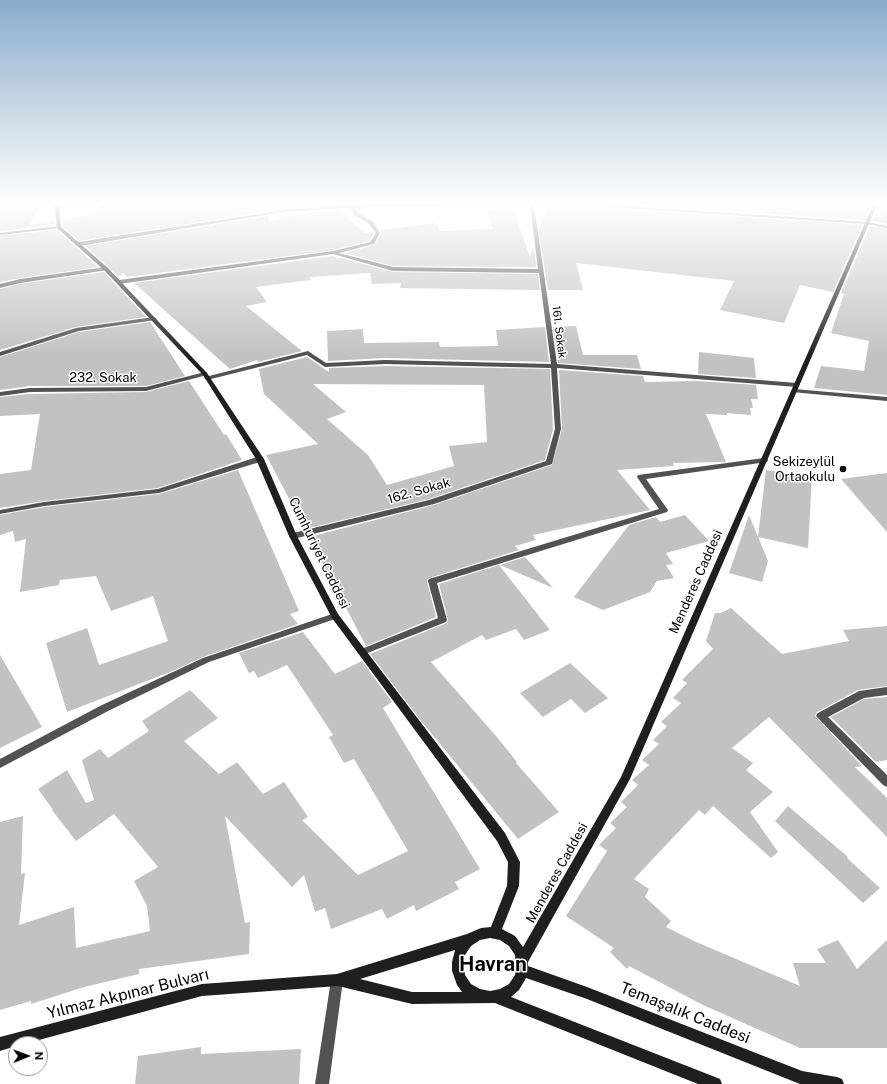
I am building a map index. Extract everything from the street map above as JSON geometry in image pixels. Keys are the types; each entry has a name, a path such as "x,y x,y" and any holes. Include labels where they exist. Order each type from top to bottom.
{"main road":[{"name":"Cumhuriyet Caddesi","path":"92,256 119,282 206,376 260,459 294,536 335,616 501,837 514,862 513,886 495,932"},
{"name":"Menderes Caddesi","path":"522,966 625,779 853,256"},
{"path":"337,980 412,998 492,998 506,994 514,988 519,980 522,966 512,942 495,932 476,934 462,946 457,965 459,975 470,991 479,996 492,998 714,1084"},
{"path":"337,980 468,940"},
{"name":"Temaşalık Caddesi","path":"522,966 802,1078 836,1084"},
{"name":"Yılmaz Akpınar Bulvarı","path":"0,1044 202,990 337,980"}],"street":[{"path":"119,282 314,256"},
{"path":"343,256 393,269 541,272"},
{"name":"161. Sokak","path":"539,256 554,366 558,429 549,462"},
{"path":"0,286 20,281 106,269"},
{"path":"0,354 78,329 154,319"},
{"name":"232. Sokak","path":"0,394 30,390 146,390 308,353 325,365 385,362 554,366 795,388 887,399"},
{"path":"0,512 44,504 159,491 260,459"},
{"path":"362,652 443,620 432,581 664,510 641,477 764,460"},
{"name":"162. Sokak","path":"294,536 430,502 549,462"},
{"path":"0,764 105,708 206,660 335,616"},
{"path":"887,691 862,694 821,716 887,782"},
{"path":"322,1084 337,980"}],"building":[{"path":"0,256 85,256 98,267 20,278 0,282"},
{"path":"96,256 290,256 127,277 123,273 119,276 120,278"},
{"path":"333,256 393,272 538,274 540,290 400,288 401,283 372,284 370,273 310,277 311,280 256,287 267,302 246,306 302,351 258,362 257,360 230,369 134,283"},
{"path":"355,256 529,256 530,257 535,256 536,267 393,266"},
{"path":"543,256 849,256 833,292 800,285 784,323 720,310 734,281 576,263 583,290 548,290"},
{"path":"857,256 887,256 887,395 814,388 821,366 864,371 869,341 831,333 844,294 841,293"},
{"path":"104,272 146,317 76,327 0,350 0,289 20,284"},
{"path":"150,322 185,376 146,386 30,386 0,390 0,357 79,332"},
{"path":"576,326 583,355 637,355 641,369 558,363 553,327"},
{"path":"545,327 549,362 385,358 328,361 327,331 363,329 364,343 439,342 440,347 498,346 496,330"},
{"path":"699,352 754,358 756,378 698,374"},
{"path":"307,357 329,372 329,368 385,366 550,369 553,429 545,460 429,499 305,529 266,455 318,444 264,394 259,369","holes":["313,384 484,385 487,442 449,446 454,466 387,485 368,455 327,419 346,412"]},
{"path":"559,370 643,376 645,382 698,381 756,385 758,399 751,399 753,408 750,408 751,415 727,413 727,415 706,414 726,462 673,463 674,466 617,470 650,510 533,535 536,540 515,546 519,550 429,578 427,581 436,617 366,646 309,537 434,505 552,465 562,429"},
{"path":"189,381 242,460 158,488 44,501 0,508 0,474 31,470 40,414 0,416 0,397 30,394 146,392"},
{"path":"238,470 299,611 290,614 298,624 203,657 175,670 67,712 46,643 87,628 99,665 168,641 153,596 111,611 96,576 60,580 59,585 20,592 26,539 15,542 13,531 0,535 0,515 44,507 159,494"},
{"path":"766,470 812,477 808,548 758,537"},
{"path":"887,473 887,532 841,479"},
{"path":"685,515 709,541 666,553 673,564 666,565 674,578 657,581 650,592 603,610 574,597 629,525 656,517 660,522"},
{"path":"749,515 768,561 762,582 729,573"},
{"path":"525,557 553,588 500,565"},
{"path":"499,565 550,630 524,640 516,629 486,640 482,635 431,662 496,736 517,762 516,763 559,812 518,839 422,722 370,654 447,623 448,620 439,584"},
{"path":"731,608 782,654 849,641 843,630 887,626 887,686 858,690 817,712 815,716 862,766 855,767 887,798 887,837 769,717 732,748 753,763 746,770 773,792 750,812 778,852 771,858 713,806 705,815 699,810 634,879 649,889 645,897 671,921 666,927 696,942 800,986 793,963 826,963 817,949 838,940 857,969 887,940 887,1048 800,1048 703,1005 629,966 627,969 610,952 614,948 566,916 607,851 599,845 616,828 610,823 627,807 621,802 638,785 632,780 649,765 642,760 659,744 653,740 667,726 661,722 681,703 673,698 687,683 682,680 713,649 706,641 715,613 721,613"},
{"path":"303,632 335,674 362,661 392,702 383,708 480,869 455,882 459,889 416,911 414,905 387,919 382,909 331,929 325,908 315,912 304,875 292,887 225,816 245,923 250,922 249,954 139,969 139,974 84,987 31,1004 31,1001 0,1010 0,822 23,816 21,874 25,873 19,925 74,907 76,948 150,931 147,906 134,881 158,867 114,814 76,841 38,789 67,770 86,803 94,800 82,760 100,749 108,758 149,731 142,721 190,690 218,718 184,741 219,774 237,762 263,794 284,782 308,817 302,820 358,875 408,851 354,759 344,763 329,737 333,735 287,665 258,678 254,671 249,673 239,653"},
{"path":"0,655 42,727 0,748"},
{"path":"570,663 608,698 585,713 571,699 543,717 520,693"},
{"path":"887,697 887,760 876,762 831,717 864,699"},
{"path":"788,806 848,857 847,858 880,888 863,903 775,821"},
{"path":"201,1047 201,1054 301,1049 299,1084 135,1084 138,1056"}],"place":[{"name":"Sekizeylül Ortaokulu","path":"843,469"}],"district":[{"name":"Havran","path":"493,965"}]}
